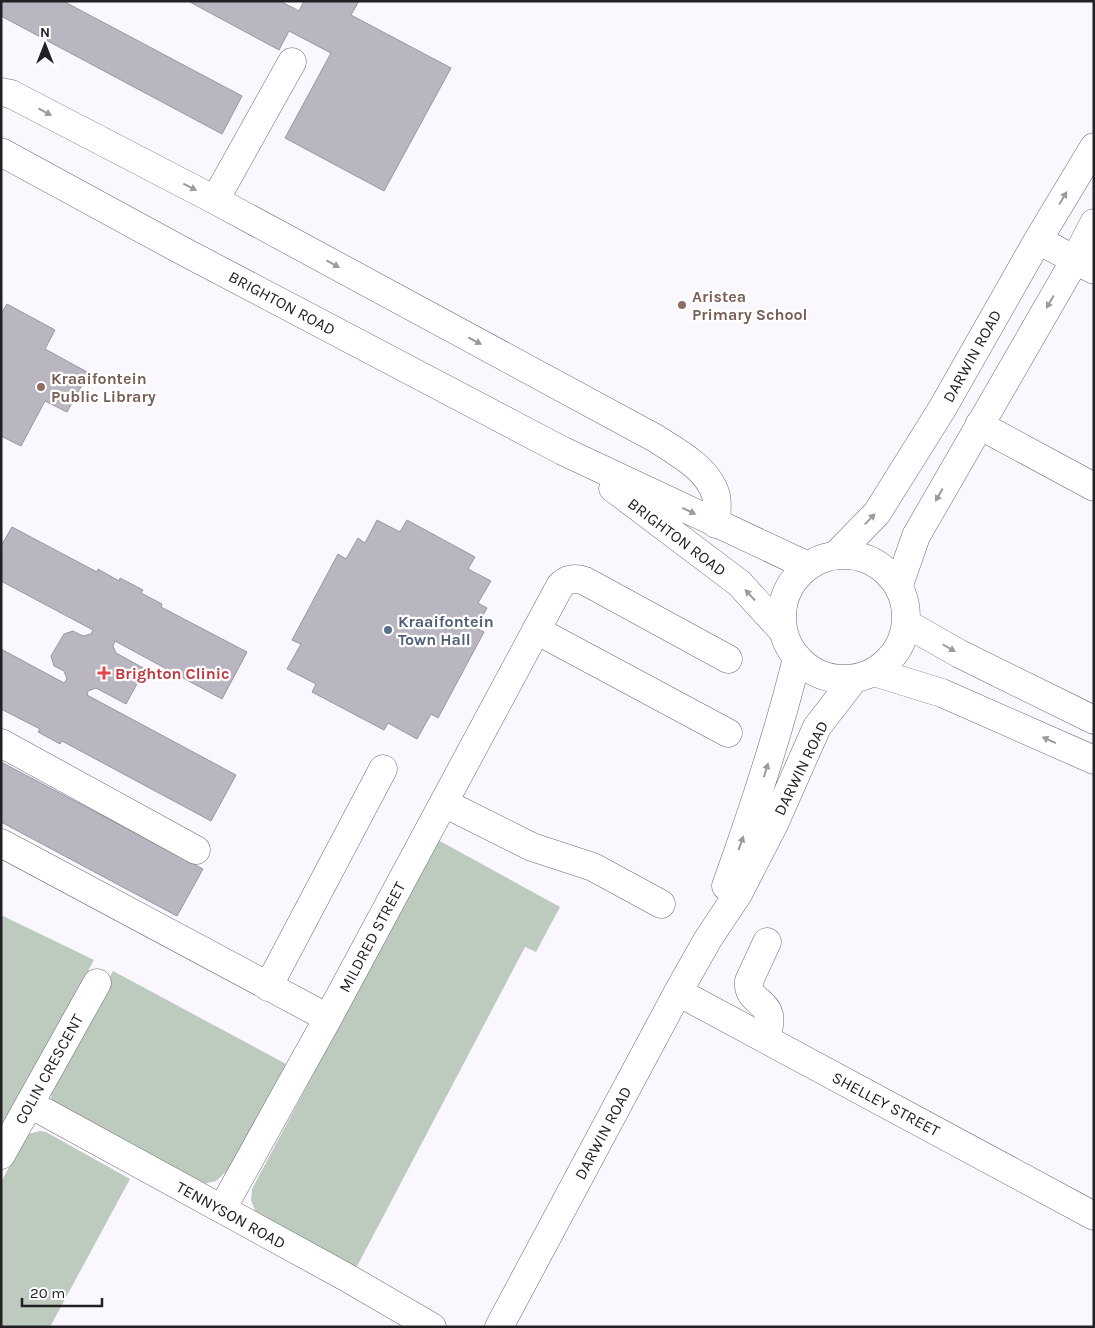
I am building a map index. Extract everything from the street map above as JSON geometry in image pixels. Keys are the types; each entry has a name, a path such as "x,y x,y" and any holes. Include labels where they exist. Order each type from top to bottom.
{"street":[{"path":"215,200 292,62"},
{"path":"1,92 11,94 215,200 655,438 698,468 707,479 716,495 716,524"},
{"name":"DARWIN ROAD","path":"837,554 877,512 942,409 1038,240 1094,147"},
{"name":"BRIGHTON ROAD","path":"1,152 181,250 563,451 808,566"},
{"path":"898,584 916,536 979,426 1084,265 1094,223"},
{"path":"1038,240 1084,265"},
{"path":"979,426 1094,487"},
{"name":"BRIGHTON ROAD","path":"563,451 739,583 783,631"},
{"path":"864,676 890,660 902,643 907,624 906,604 898,584 887,571 872,560 855,555 837,554 822,558 798,574 786,595 781,619 788,646 797,658 814,672 833,679 864,676 942,693 1094,760"},
{"name":"MILDRED STREET","path":"222,1209 328,1018 560,586 567,580 581,579 728,659"},
{"path":"907,624 960,654 1094,720"},
{"path":"536,630 728,733"},
{"name":"DARWIN ROAD","path":"708,939 751,817 784,713 797,658"},
{"name":"DARWIN ROAD","path":"499,1327 678,992 708,939 738,894 774,824 817,727 864,676"},
{"path":"1,743 196,850"},
{"path":"268,987 383,769"},
{"path":"444,803 532,847 593,867 660,904"},
{"path":"1,843 328,1018"},
{"path":"766,942 749,985 752,996 768,1012 769,1023 766,1040"},
{"name":"COLIN CRESCENT","path":"1,1155 97,983"},
{"name":"SHELLEY STREET","path":"678,992 1094,1216"},
{"name":"TENNYSON ROAD","path":"30,1104 344,1276 432,1327"}],"green space":[{"path":"438,840 560,907 536,952 525,947 354,1272 257,1216 251,1200 252,1189"},
{"path":"1,915 94,960 1,1131"},
{"path":"113,971 286,1064 229,1169 216,1181 199,1185 54,1105 51,1098 52,1086"},
{"path":"40,1131 46,1132 130,1179 50,1327 1,1327 1,1182 28,1134"}],"building":[{"path":"1,1 63,1 242,96 222,134 1,16"},
{"path":"188,1 280,1 299,11 304,1 359,1 351,15 451,68 384,191 285,138 331,53 289,31 279,50"},
{"name":"Kraaifontein Public Library","path":"7,304 55,330 45,349 89,373 67,412 45,401 21,446 1,436 1,314"},
{"name":"Kraaifontein Town Hall","path":"377,520 400,532 407,520 475,557 468,569 491,581 478,603 487,608 476,628 484,632 438,718 431,714 417,739 388,723 384,730 312,692 316,684 287,669 301,644 292,640 338,554 346,559 358,538 365,543"},
{"name":"Brighton Clinic","path":"12,527 97,572 98,569 119,581 120,578 143,590 141,593 162,604 161,607 247,652 222,699 115,641 113,646 116,653 145,669 126,704 96,688 88,691 87,695 236,775 211,821 62,741 60,744 38,732 40,729 1,709 1,649 64,683 67,679 64,671 54,666 51,656 64,634 73,631 83,636 91,634 93,630 1,581 1,546"},
{"path":"1,762 203,869 177,916 1,822"}],"place":[{"name":"Aristea Primary School","path":"682,305"},
{"name":"Kraaifontein Public Library","path":"41,387"},
{"name":"Kraaifontein Town Hall","path":"388,630"},
{"name":"Brighton Clinic","path":"104,673"}]}
